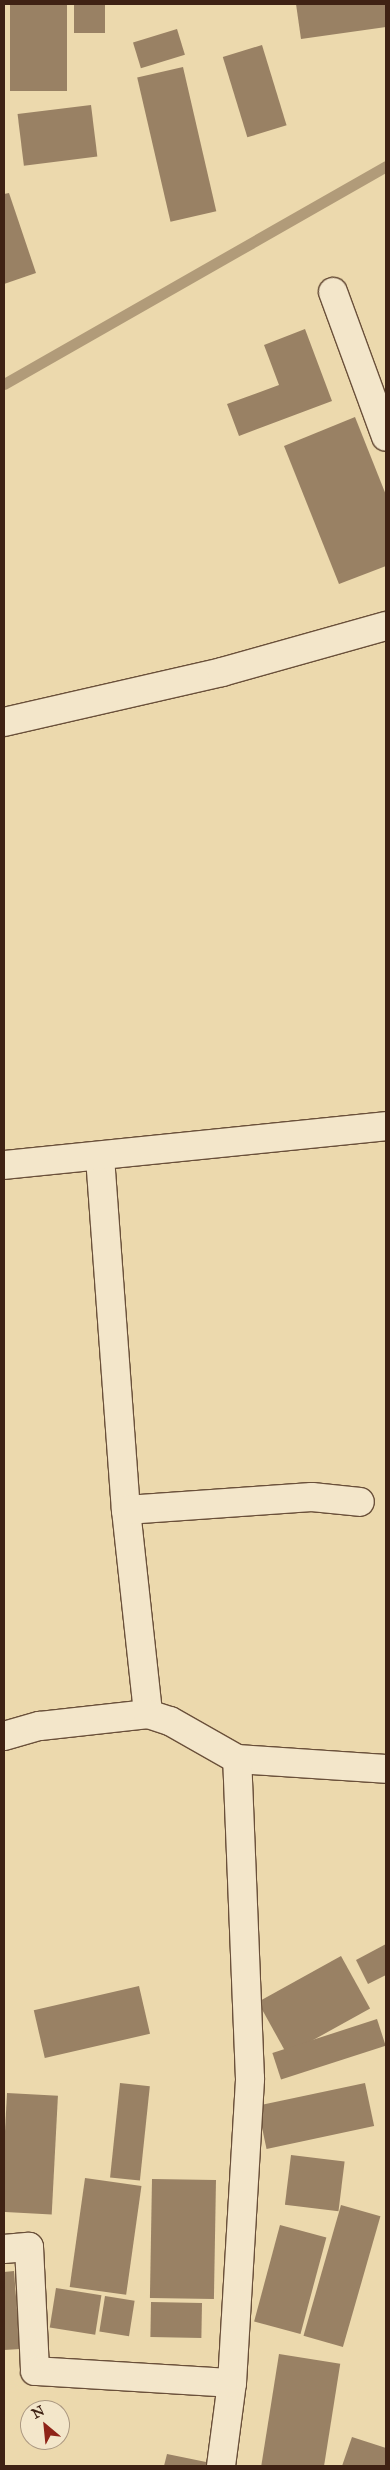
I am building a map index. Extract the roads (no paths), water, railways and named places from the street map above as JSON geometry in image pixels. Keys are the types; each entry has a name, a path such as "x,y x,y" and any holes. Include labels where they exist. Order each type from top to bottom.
{"street":[{"path":"333,292 386,437"},
{"path":"4,722 222,672 386,626"},
{"path":"4,1165 100,1157 386,1126"},
{"path":"100,1157 126,1510 148,1714"},
{"path":"126,1510 312,1497 360,1502"},
{"path":"4,1736 40,1726 148,1714 170,1721 237,1759 386,1769"},
{"path":"221,2466 232,2383 250,2079 237,1759"},
{"path":"4,2249 29,2247 35,2371 232,2383"}],"waterway":[{"path":"4,384 386,166"}]}
